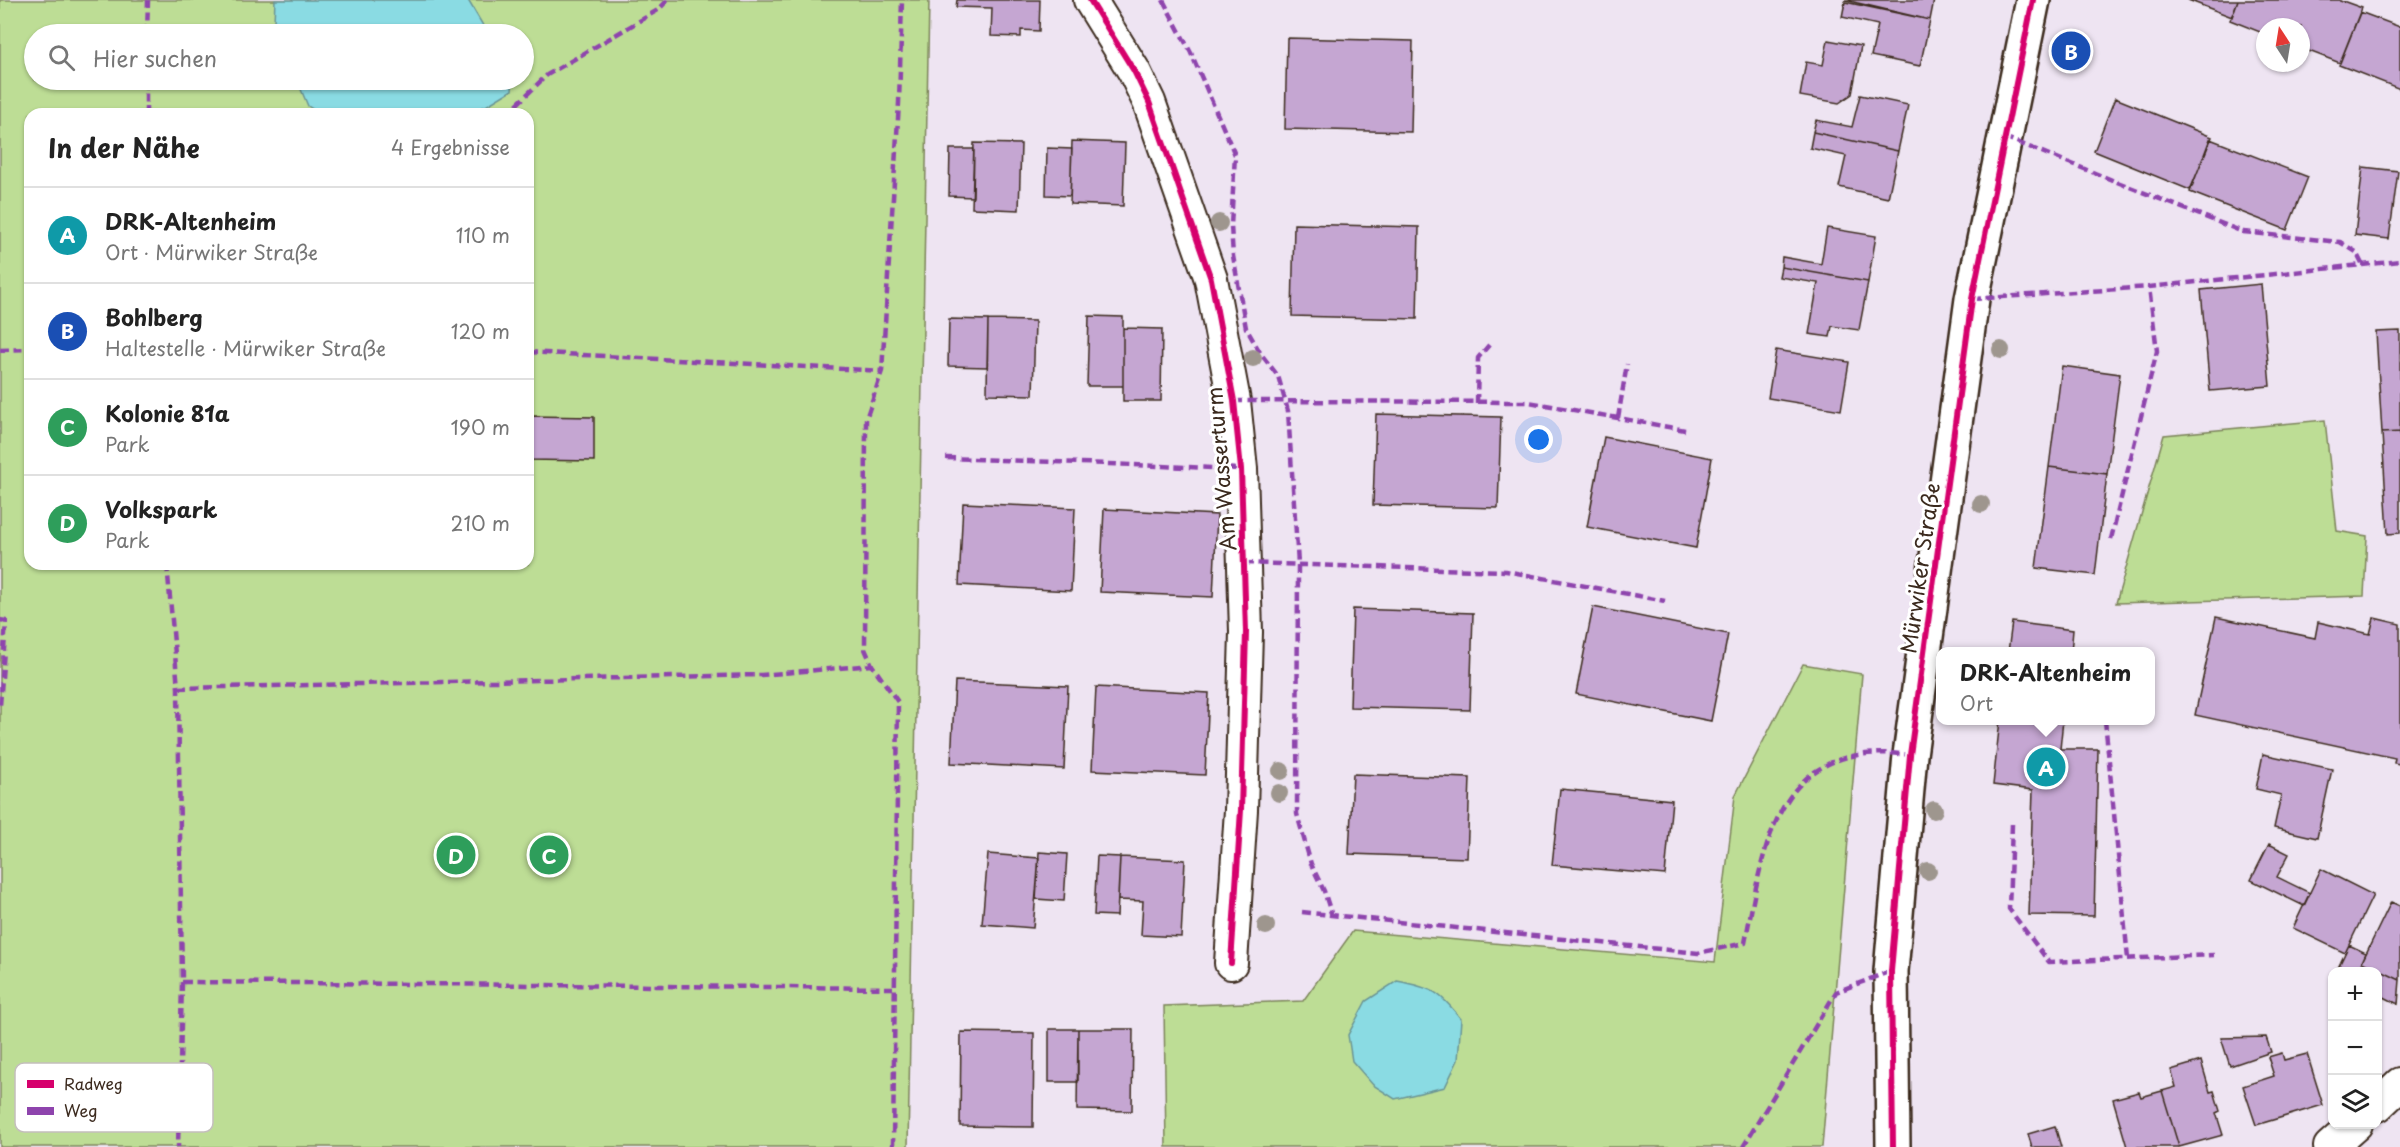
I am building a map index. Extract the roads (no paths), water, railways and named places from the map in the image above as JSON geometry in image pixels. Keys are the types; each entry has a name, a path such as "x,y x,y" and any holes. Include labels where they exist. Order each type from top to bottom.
{"main road":[{"name":"Mürwiker Straße","path":"1893,1147 1890,971 1910,756 1972,298 2020,53 2033,0"}],"street":[{"name":"Am Wasserturm","path":"1090,0 1134,71 1149,102 1211,279 1234,401 1241,469 1246,632 1242,810 1231,963"},
{"path":"2382,1101 2400,1084"},
{"path":"2330,1147 2351,1129"}],"water":[{"path":"275,0 468,0 482,24 275,24"},
{"path":"301,90 512,90 480,108 311,108"},
{"path":"1397,981 1434,992 1447,1002 1461,1019 1458,1060 1445,1087 1395,1099 1373,1085 1352,1061 1348,1035 1366,1001"}],"place":[{"name":"Bohlberg","path":"2071,51"},
{"name":"DRK-Altenheim","path":"2046,767"},
{"name":"Volkspark","path":"456,855"},
{"name":"Kolonie 81a","path":"549,855"}]}
